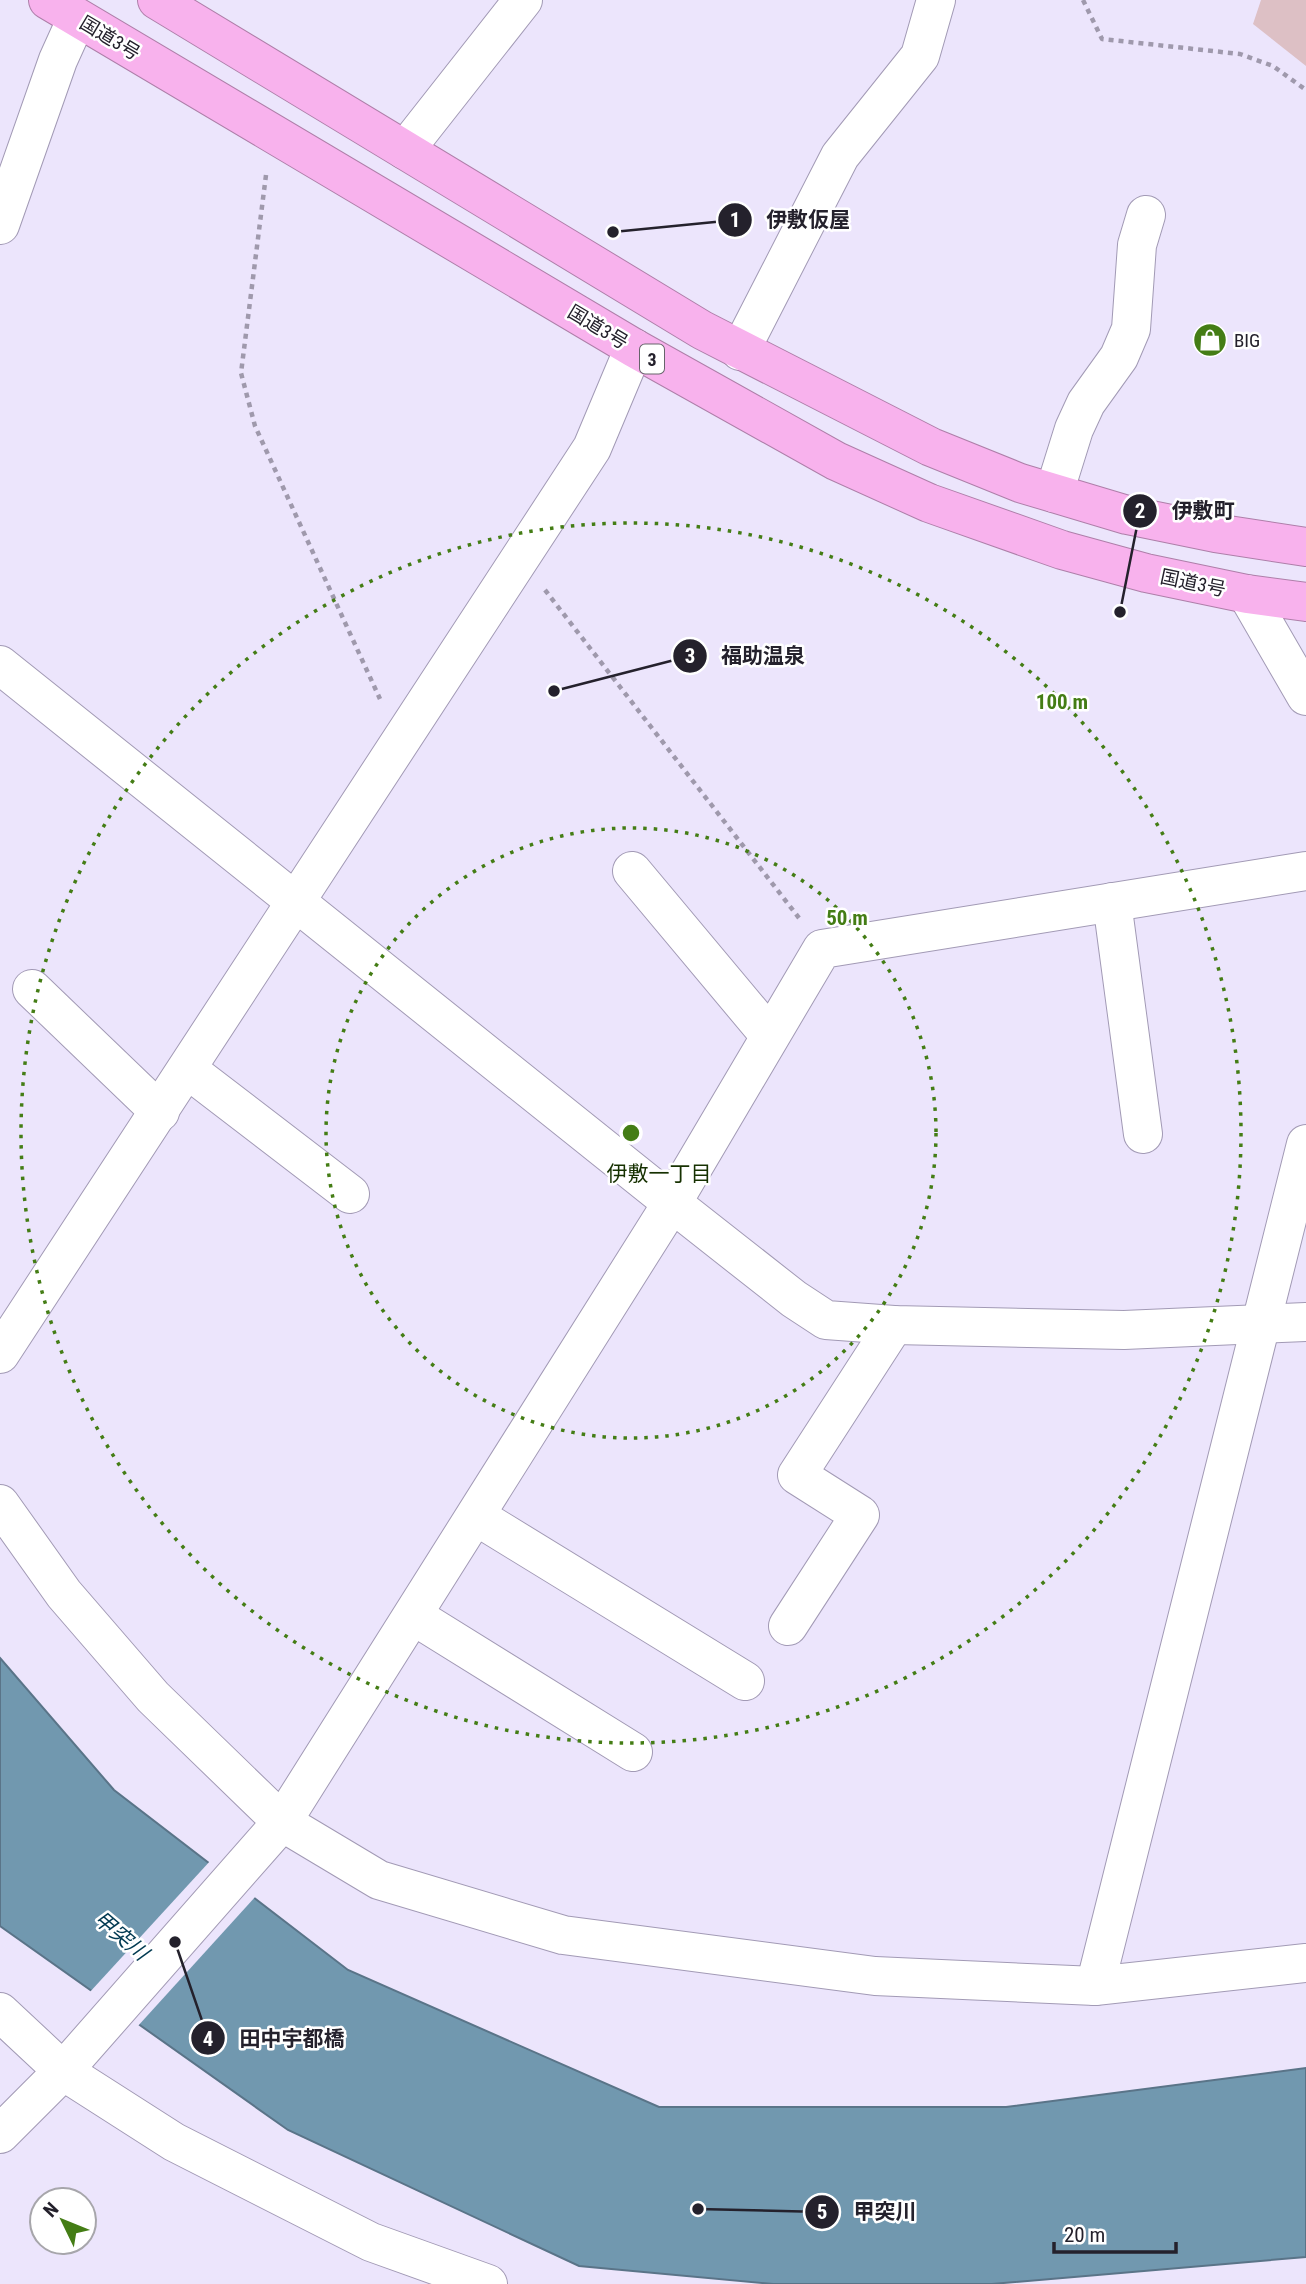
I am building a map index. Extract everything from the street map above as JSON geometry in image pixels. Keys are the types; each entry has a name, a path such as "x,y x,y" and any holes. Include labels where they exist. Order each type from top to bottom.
{"highway":[{"path":"157,0 740,351 931,447 1020,483 1127,515 1215,534 1306,547"},
{"name":"国道3号","path":"62,9 634,348 836,461 929,503 1062,550 1146,573 1247,594 1306,602"}],"street":[{"path":"405,150 523,0"},
{"path":"740,351 840,156 920,56 936,0"},
{"path":"0,225 58,60 62,9"},
{"path":"1054,493 1074,429 1086,403 1119,357 1131,329 1137,244 1146,215"},
{"path":"0,1354 592,448 634,348"},
{"path":"1247,594 1306,696"},
{"path":"0,665 671,1203 794,1299 826,1320 894,1325 1124,1330 1306,1322"},
{"path":"632,871 771,1036"},
{"path":"0,2134 63,2071 282,1822 414,1616 671,1203 822,949 1306,871"},
{"path":"1112,902 1143,1134"},
{"path":"32,989 160,1112"},
{"path":"187,1069 350,1194"},
{"path":"1095,1986 1306,1144"},
{"path":"789,1626 860,1515 797,1475 894,1325"},
{"path":"0,1504 64,1594 153,1698 282,1822 379,1880 563,1936 875,1976 1095,1986 1306,1963"},
{"path":"476,1516 745,1681"},
{"path":"414,1616 633,1752"},
{"path":"0,2012 63,2071 174,2142 371,2242 488,2284"}],"path":[{"path":"1083,0 1102,39 1240,54 1273,66 1306,90"},
{"path":"271,131 241,373 255,426 400,742"},
{"path":"521,559 822,949"}],"shaded area":[{"path":"1261,0 1306,0 1306,66 1253,24"}],"water":[{"path":"0,1658 114,1790 348,1970 659,2107 1006,2107 1306,2068 1306,2257 992,2284 773,2284 579,2266 288,2130 0,1926"}],"pier":[{"path":"211,1860 257,1895 137,2027 89,1993"}],"place":[{"name":"伊敷仮屋","path":"613,232"},
{"name":"BIG","path":"1210,340"},
{"name":"伊敷町","path":"1120,612"},
{"name":"福助温泉","path":"554,691"},
{"name":"田中宇都橋","path":"175,1942"},
{"name":"甲突川","path":"698,2209"}],"district":[{"name":"伊敷一丁目","path":"659,1174"}]}
